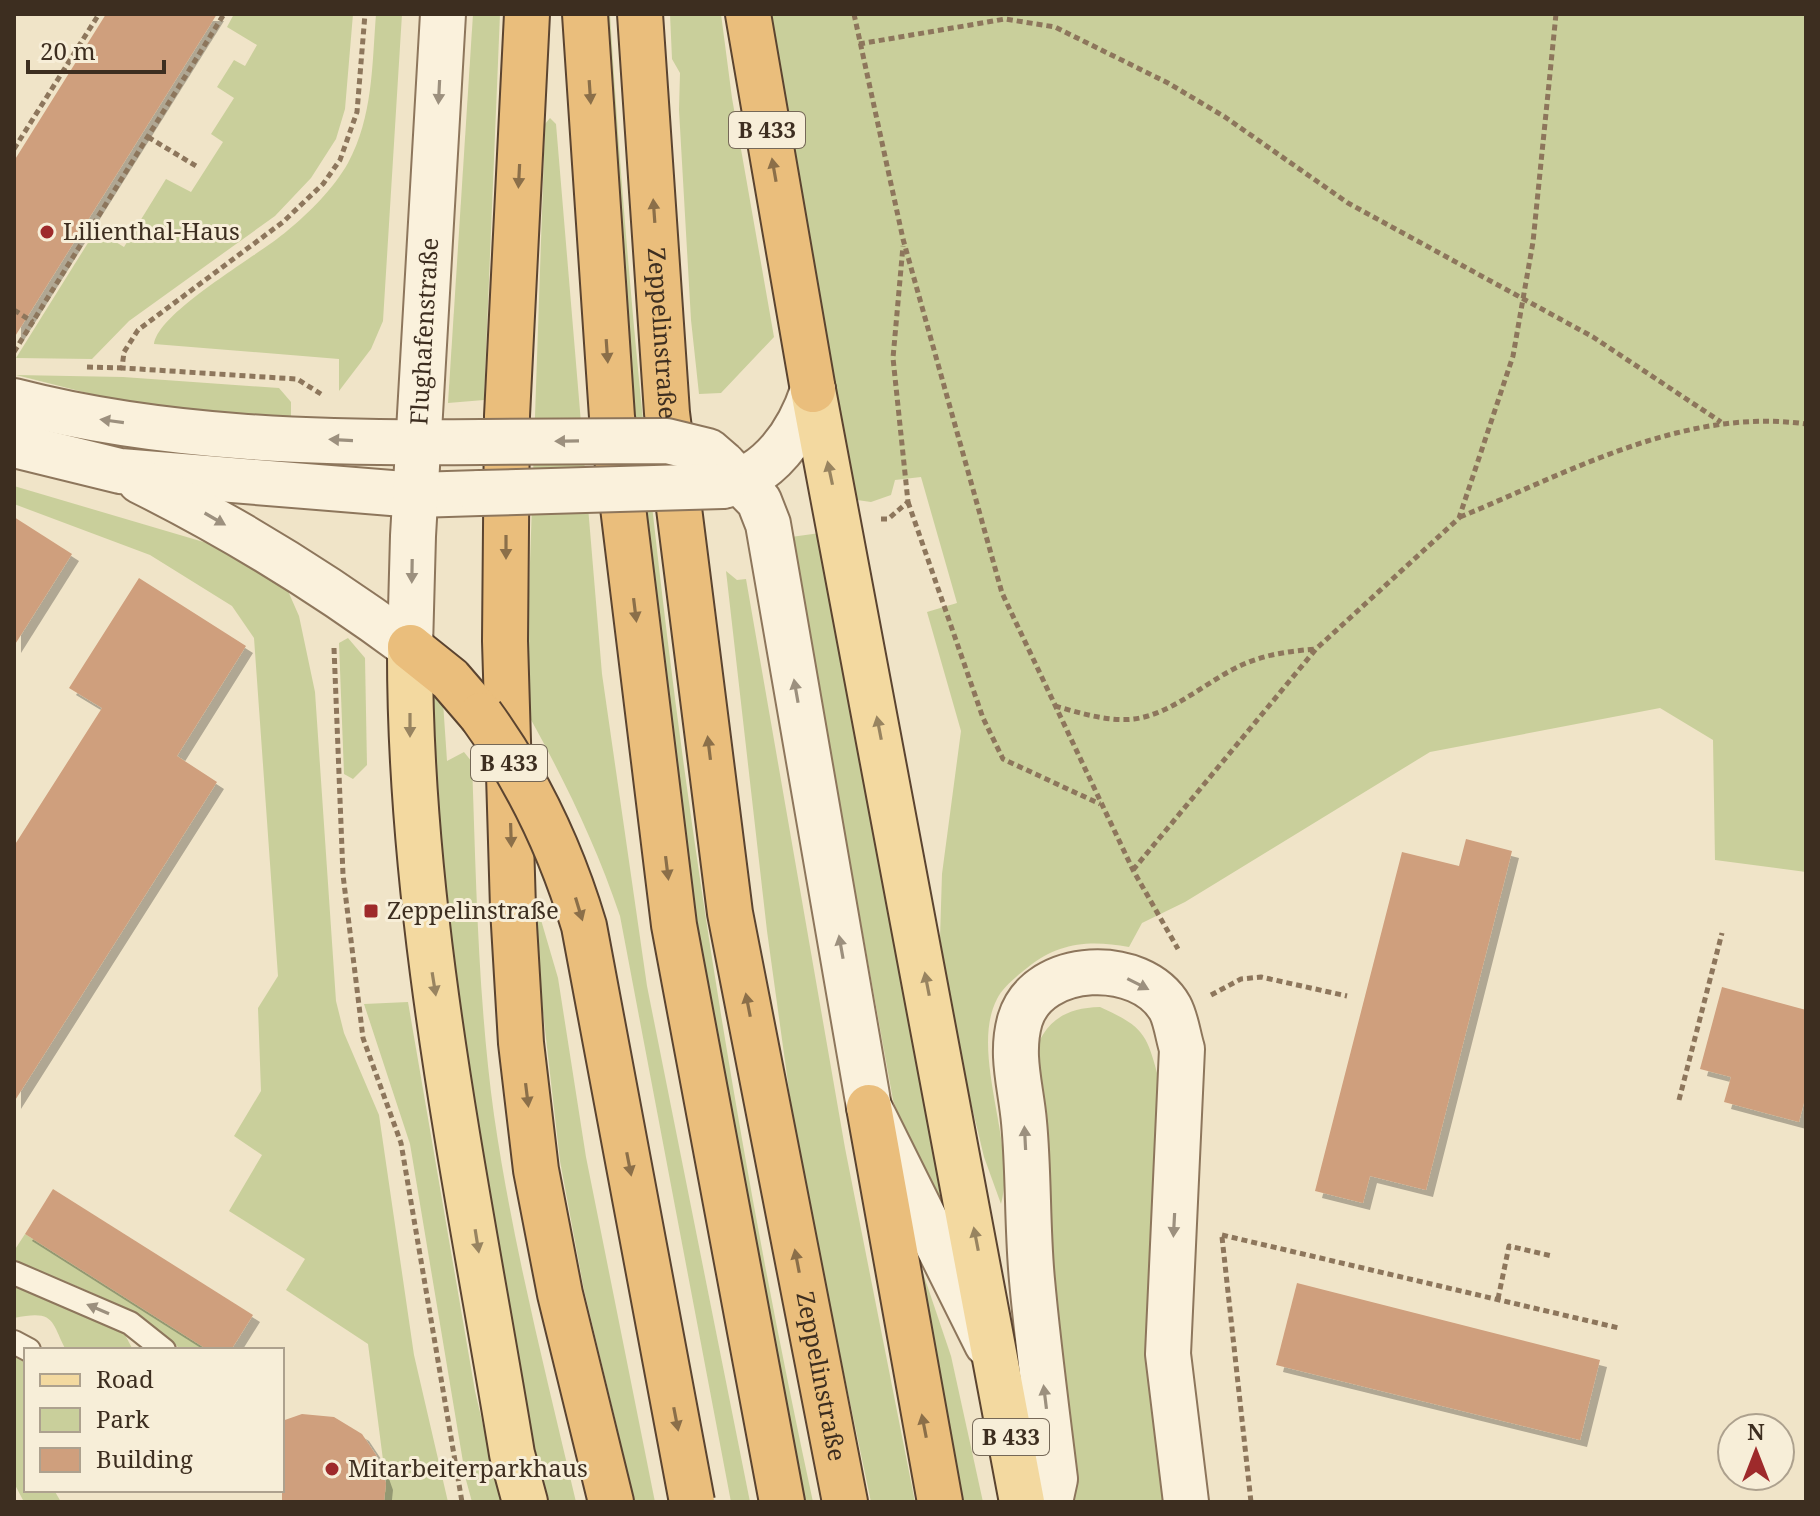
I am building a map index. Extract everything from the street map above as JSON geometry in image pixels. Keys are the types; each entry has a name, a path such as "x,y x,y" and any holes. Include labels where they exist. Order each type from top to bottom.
{"highway":[{"name":"B 433","path":"527,14 507,416 505,641 515,938 521,1043 536,1170 560,1294 611,1502"},
{"path":"585,14 612,417 674,925 782,1502"},
{"name":"Zeppelinstraße","path":"640,14 667,413 730,913 845,1502"},
{"name":"B 433","path":"748,14 813,390"},
{"path":"410,647 450,679 481,715 530,790 564,862 584,926 692,1502"},
{"path":"869,1107 940,1502"}],"main road":[{"name":"B 433","path":"813,390 1000,1371 1022,1502"},
{"path":"410,647 410,738 427,937 512,1454 525,1502"}],"street":[{"name":"Flughafenstraße","path":"410,647 443,14"},
{"path":"14,445 120,471 416,495 730,478 793,437 813,390"},
{"path":"14,401 67,415 189,432 419,443 667,441 708,451 730,478 759,501 768,524 869,1107 1000,1371"},
{"path":"120,471 213,518 331,589 410,647"},
{"path":"1050,1502 1055,1479 1032,1278 1024,1122 1014,1056 1021,1018 1040,990 1068,975 1100,971 1141,981 1170,1007 1182,1049 1168,1354 1186,1502"}],"lane":[{"path":"14,1273 130,1323 161,1348"}],"path":[{"path":"14,149 99,14"},
{"path":"14,352 224,14"},
{"path":"330,439 329,401 313,386 297,379 122,368 124,352 138,330 283,222 323,184 340,160 357,112 365,14"},
{"path":"854,14 903,239 1002,593 1133,870 1316,649 1459,518 1657,437 1721,422 1806,424"},
{"path":"1459,518 1513,356 1524,296 1556,14"},
{"path":"859,44 1005,19 1055,27 1168,83 1225,117 1348,203 1524,296 1593,337 1721,422"},
{"path":"148,137 196,166"},
{"path":"14,310 33,322"},
{"path":"908,502 983,718 1003,759 1101,805"},
{"path":"331,589 343,875 363,1038 401,1143 462,1502"},
{"path":"1054,706 1095,717 1134,719 1159,710 1245,663 1283,652 1316,649"},
{"path":"1679,1100 1722,933"},
{"path":"1207,997 1241,979 1261,977 1347,996"},
{"path":"1222,1235 1619,1328"},
{"path":"1498,1299 1509,1246 1552,1256"}],"green space":[{"path":"234,14 353,14 345,109 336,139 311,178 275,216 129,321 92,359 16,358 96,230 124,247 166,179 191,192 223,142 211,134 234,98 217,87 234,60 245,66 257,45 227,27"},
{"path":"376,14 402,14 383,321 371,349 339,391 339,359 154,344 173,316 295,224 336,182 356,145 367,109"},
{"path":"473,14 500,14 484,400 448,403"},
{"path":"598,14 610,14 640,389 683,762 741,1133 813,1502 798,1502 692,951 643,565"},
{"path":"670,14 721,14 732,98 774,337 721,393 699,394 691,320 679,110 680,73 672,59"},
{"path":"770,14 1806,14 1806,872 1715,860 1713,740 1660,708 1430,752 1185,902 1142,923 1129,947 1088,944 1063,948 1039,959 1006,986 997,999 990,1021 988,1046 1003,1155 1001,1204 984,1157 965,1078 940,938 942,874 961,731 927,612 957,603 921,477 895,480 891,495 871,502 857,500 808,251"},
{"path":"550,118 556,124 602,674 647,986 750,1502 731,1502 620,916 577,810 525,709 545,124"},
{"path":"16,375 123,377 279,388 291,402 291,416 273,420 119,401"},
{"path":"14,486 207,543 259,568 288,591 299,616 315,692 336,1001 344,1033 379,1115 414,1355 448,1502 384,1502 386,1483 368,1344 286,1290 305,1259 229,1211 262,1155 234,1136 261,1091 258,1008 278,976 254,638 232,606 150,555 14,504"},
{"path":"820,533 944,1195 944,1215 930,1198 893,1100 791,537"},
{"path":"726,571 737,580 746,579 845,1148 915,1502 871,1502 798,1155 767,931"},
{"path":"348,638 365,658 367,765 353,779 344,774 339,643"},
{"path":"431,691 443,702 447,761 464,752 472,762 481,983 494,1115 520,1261 576,1502 549,1502 534,1445 470,1115 430,758"},
{"path":"527,872 558,978 586,1157 655,1502 635,1502 584,1290 560,1161"},
{"path":"408,1002 475,1391 501,1502 472,1502 410,1144 364,1004"},
{"path":"1100,1007 1127,1021 1142,1034 1159,1080 1168,1502 1066,1502 1031,1064 1040,1039 1054,1022 1073,1011"},
{"path":"25,1234 205,1348 179,1348 145,1320 124,1308 14,1260 14,1251"},
{"path":"915,1265 923,1273 951,1356 983,1502 960,1502"},
{"path":"14,1284 122,1329 132,1348 65,1348 54,1325 45,1317 14,1318"},
{"path":"14,1355 24,1362 24,1492 55,1492 61,1502 24,1502 14,1483"}],"building":[{"name":"Lilienthal-Haus","path":"106,14 217,14 14,338 14,161"},
{"path":"14,517 72,554 14,646"},
{"path":"139,578 246,646 177,756 217,782 14,1102 14,846 102,708 69,688"},
{"path":"1466,839 1512,851 1426,1190 1370,1176 1363,1203 1315,1191 1402,852 1459,866"},
{"path":"1722,987 1806,1010 1806,1095 1799,1122 1724,1102 1731,1077 1700,1069"},
{"path":"53,1189 253,1315 232,1348 205,1348 25,1234"},
{"path":"1297,1283 1600,1360 1580,1440 1276,1365"},
{"name":"Mitarbeiterparkhaus","path":"302,1414 334,1417 362,1434 376,1455 386,1483 384,1502 282,1502 284,1420"}],"place":[{"name":"Lilienthal-Haus","path":"47,232"},
{"name":"Zeppelinstraße","path":"371,911"},
{"name":"Mitarbeiterparkhaus","path":"332,1469"}]}
